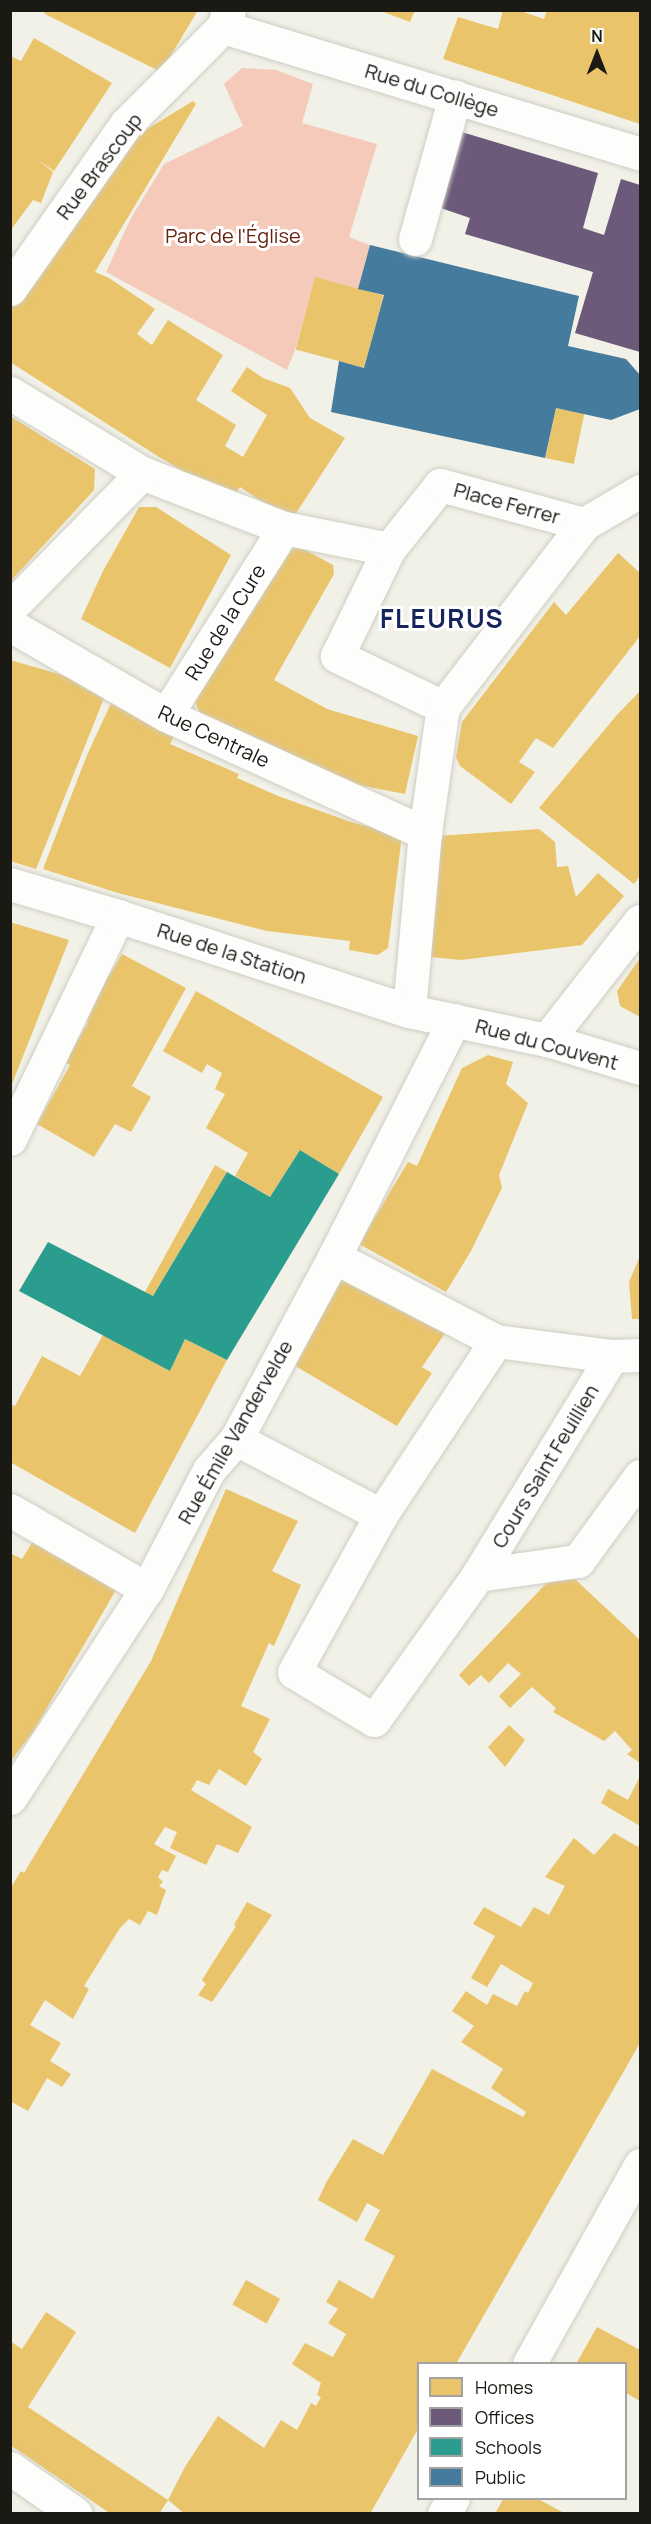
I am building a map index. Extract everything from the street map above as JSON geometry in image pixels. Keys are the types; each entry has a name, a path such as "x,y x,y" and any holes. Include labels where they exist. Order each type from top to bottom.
{"street":[{"name":"Rue du Collège","path":"226,19 455,97 640,154"},
{"name":"Rue Brascoup","path":"10,289 126,124 226,19"},
{"path":"415,239 455,97"},
{"path":"10,393 142,473 284,528 389,549"},
{"path":"10,608 142,473"},
{"name":"Place Ferrer","path":"443,707 337,656 389,549 440,485 584,524"},
{"name":"Place Ferrer","path":"409,1011 425,833 443,707 584,524 640,491"},
{"name":"Rue de la Cure","path":"166,716 284,528"},
{"name":"Rue Centrale","path":"10,625 166,716 425,833"},
{"name":"Rue de la Station","path":"10,884 118,916 409,1011 454,1020"},
{"path":"10,1139 118,916"},
{"path":"547,1040 640,921"},
{"name":"Rue du Couvent","path":"454,1020 547,1040 640,1068"},
{"name":"Rue Émile Vandervelde","path":"10,1798 147,1589 209,1470 236,1439 334,1257 454,1020"},
{"name":"Cours Saint Feuillien","path":"334,1257 496,1341 626,1356 478,1575 374,1720 294,1672 381,1515 496,1341"},
{"path":"236,1439 381,1515"},
{"name":"Cours Saint Feuillien","path":"478,1575 578,1561 640,1476"},
{"path":"10,1510 147,1589"},
{"path":"530,2362 640,2165"},
{"path":"10,2468 76,2514"},
{"path":"444,2514 452,2500"}],"green space":[{"name":"Parc de l'Église","path":"242,68 276,70 313,84 302,123 377,144 349,237 370,245 358,289 315,278 295,350 287,370 106,272 131,218 164,164 243,126 224,84"}],"building: Homes":[{"path":"43,10 198,10 161,72 45,14"},
{"path":"378,10 415,10 410,22"},
{"path":"503,10 518,10 544,19 547,10 640,10 640,124 443,59 458,17 498,29"},
{"path":"34,38 112,83 54,171 38,160 53,172 41,203 33,200 10,231 10,56 21,61"},
{"path":"193,101 196,104 95,272 109,278 155,309 137,334 152,345 168,320 223,355 196,400 236,425 225,446 243,457 267,415 231,391 247,367 263,378 290,388 310,418 345,438 291,521 240,487 231,499 159,457 10,362 10,306 139,134"},
{"path":"315,277 384,295 364,368 296,349"},
{"path":"556,408 584,414 574,464 545,458"},
{"path":"10,416 95,469 94,490 10,582"},
{"path":"139,507 156,507 231,555 170,668 81,619 103,571"},
{"path":"300,547 333,565 334,574 274,680 327,709 418,736 405,794 348,783 202,717 191,694 283,548"},
{"path":"618,553 640,573 640,636 553,748 536,738 519,762 535,772 511,804 460,766 456,757 462,722 554,602 566,615"},
{"path":"10,660 108,688 36,869 10,861"},
{"path":"640,691 640,876 634,884 539,808 616,716"},
{"path":"112,701 176,732 170,744 239,774 237,778 278,796 351,822 402,835 388,948 378,955 349,950 350,941 267,931 118,893 43,869 87,755"},
{"path":"539,829 555,842 557,867 568,866 576,897 598,873 624,896 582,945 461,960 430,957 438,836"},
{"path":"10,922 69,940 10,1089"},
{"path":"122,954 186,988 132,1086 151,1097 131,1132 115,1124 94,1157 37,1124 70,1065 65,1062 88,1022 82,1018 106,974 109,976"},
{"path":"640,958 640,1017 620,1006 617,991"},
{"path":"196,991 383,1097 339,1174 300,1150 270,1197 235,1176 248,1153 206,1128 225,1094 215,1089 222,1073 207,1064 202,1073 163,1051"},
{"path":"488,1055 513,1062 506,1084 528,1103 499,1175 502,1188 471,1251 446,1292 359,1244 408,1162 417,1166 462,1068"},
{"path":"215,1165 227,1172 153,1296 145,1292"},
{"path":"640,1256 640,1319 632,1319 629,1282"},
{"path":"344,1267 450,1326 422,1367 432,1373 397,1426 292,1364"},
{"path":"103,1335 170,1371 185,1339 227,1360 135,1533 10,1462 10,1404 15,1406 42,1356 80,1376"},
{"path":"226,1489 298,1521 272,1571 301,1585 274,1646 269,1643 241,1706 270,1719 253,1752 262,1759 246,1786 219,1769 209,1785 197,1780 191,1790 252,1827 238,1853 217,1844 206,1865 170,1848 177,1832 165,1827 154,1844 176,1856 168,1872 162,1870 158,1877 163,1882 159,1886 166,1890 157,1915 148,1911 140,1925 129,1919 120,1928 84,1986 89,1989 73,2019 45,2000 30,2025 61,2043 50,2061 71,2074 62,2087 47,2078 28,2111 10,2101 10,1889 21,1871 24,1873 151,1661"},
{"path":"35,1538 116,1590 33,1732 10,1762 10,1553 22,1559"},
{"path":"562,1567 640,1640 640,1763 627,1754 632,1750 615,1731 604,1741 553,1712 556,1708 532,1687 510,1708 499,1696 521,1674 508,1663 489,1683 481,1675 469,1686 459,1675"},
{"path":"509,1725 525,1740 505,1767 488,1747"},
{"path":"640,1776 640,1826 601,1803 608,1789 628,1800"},
{"path":"614,1833 638,1847 640,1842 640,2043 457,2362 417,2362 417,2431 370,2514 185,2514 168,2500 185,2467 218,2416 264,2448 281,2420 297,2430 311,2403 316,2406 321,2397 317,2395 321,2383 292,2364 305,2343 333,2357 346,2334 328,2323 338,2309 326,2302 339,2280 373,2299 395,2256 364,2240 380,2210 367,2203 357,2222 318,2200 353,2139 383,2155 432,2069 523,2117 526,2112 491,2088 503,2069 461,2042 474,2026 452,2011 466,1991 487,2005 493,1994 517,2006 525,1991 528,1993 533,1983 501,1964 487,1987 471,1978 495,1936 473,1924 484,1907 521,1927 534,1907 549,1915 565,1886 545,1877 574,1838 594,1855"},
{"path":"247,1902 272,1915 212,2002 198,1995 206,1984 202,1980 236,1926 234,1925"},
{"path":"246,2280 280,2299 267,2323 232,2304"},
{"path":"46,2312 76,2332 28,2407 168,2500 159,2514 111,2514 10,2445 10,2341 22,2349"},
{"path":"597,2327 640,2350 640,2401 627,2394 627,2362 577,2362"},
{"path":"502,2500 540,2500 566,2514 495,2514"}],"building: Offices":[{"path":"455,130 598,173 583,228 604,235 621,179 640,185 640,352 575,333 593,272 465,234 470,218 432,205"}],"building: Schools":[{"path":"300,1150 339,1174 227,1360 185,1339 170,1371 19,1291 48,1242 153,1296 227,1172 270,1197"}],"building: Public":[{"path":"370,245 579,296 568,346 626,359 640,375 640,409 611,420 556,408 545,458 331,412 339,361 364,368 384,295 358,289"}],"district":[{"name":"FLEURUS","path":"442,619"}]}
